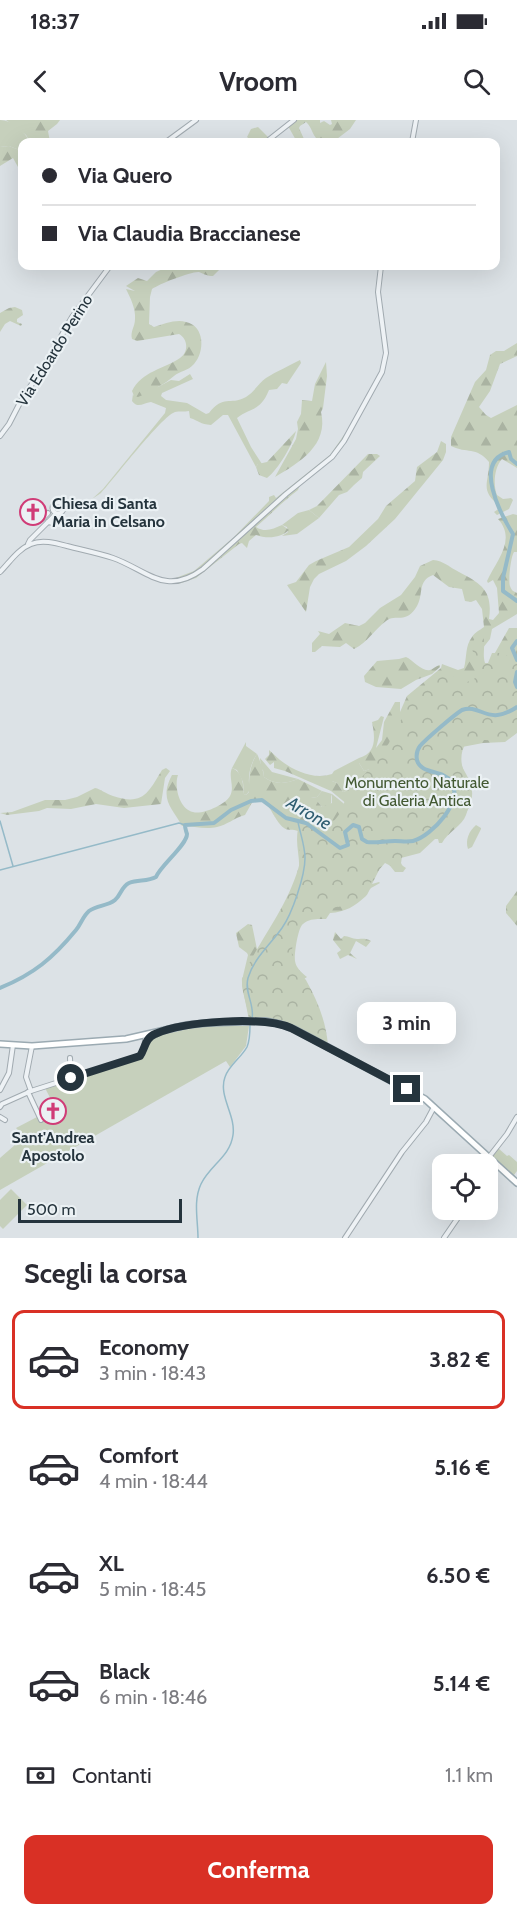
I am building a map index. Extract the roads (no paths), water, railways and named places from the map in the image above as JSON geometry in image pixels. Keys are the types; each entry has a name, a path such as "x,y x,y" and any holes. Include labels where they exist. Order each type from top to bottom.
{"main road":[{"path":"0,1044 32,1046 139,1038 187,1025 259,1021 278,1023 422,1097 486,1154"},
{"path":"498,1166 517,1183"}],"street":[{"path":"171,138 196,120"},
{"path":"271,138 294,120"},
{"path":"413,138 416,120"},
{"name":"Via Edoardo Perino","path":"0,436 29,387 46,364 72,317 107,270"},
{"path":"27,545 43,541 113,558 161,580 183,580 203,569 332,457 344,441 382,372 384,363 386,353 378,292 381,270"},
{"path":"0,572 64,508 64,505 58,501 42,519 38,517"},
{"path":"49,511 57,514"},
{"path":"143,1047 153,1034"},
{"path":"143,1047 146,1036"},
{"path":"1,1104 30,1091 140,1056 143,1047 139,1038"},
{"path":"0,1090 9,1073 14,1045"},
{"path":"32,1046 26,1077 42,1120"},
{"path":"70,1058 71,1078"},
{"path":"345,1238 402,1152 426,1122 434,1107"},
{"path":"492,1154 505,1138 517,1117"},
{"path":"444,1238 456,1220"}],"waterway":[{"name":"Arrone","path":"517,464 511,459 509,452 498,457 492,466 491,477 497,502 513,534 503,578 503,591 517,601"},
{"name":"Arrone","path":"517,641 512,648 517,660"},
{"name":"Arrone","path":"517,672 515,682 517,687"},
{"name":"Arrone","path":"0,988 33,971 51,957 76,930 89,911 115,900 129,883 156,877 186,839 185,825 214,823 231,810 251,801 262,800 286,818 306,823 340,848 348,845 345,832 353,825 359,827 362,839 367,842 413,841 421,838 444,816 454,798 454,789 451,781 443,775 422,768 417,760 420,746 462,710 474,709 498,715 517,707"},
{"path":"0,821 13,866"},
{"path":"252,1019 253,1014 247,989 248,978 258,958 286,922 303,875 305,853 298,822"},
{"path":"0,870 179,823 185,825"},
{"path":"198,1238 197,1204 201,1184 228,1149 233,1135 232,1120 223,1084 229,1069 247,1047 250,1025"}],"place":[{"name":"Chiesa di Santa Maria in Celsano","path":"33,512"},
{"name":"Sant'Andrea Apostolo","path":"53,1111"}],"park label":[{"name":"Monumento Naturale di Galeria Antica","path":"417,791"}]}
